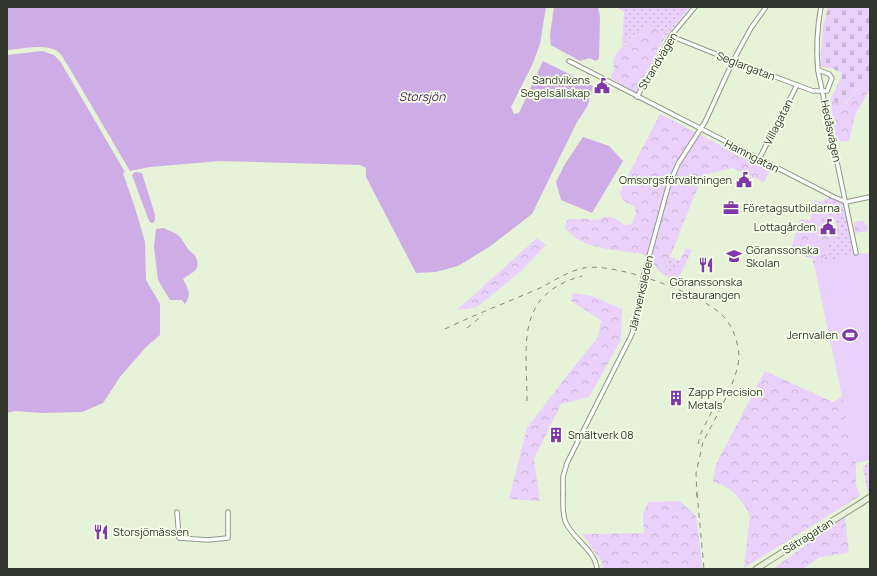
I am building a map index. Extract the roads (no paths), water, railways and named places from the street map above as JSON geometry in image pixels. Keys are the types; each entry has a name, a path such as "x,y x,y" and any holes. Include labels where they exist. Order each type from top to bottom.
{"street":[{"name":"Strandvägen","path":"637,97 671,36 695,7"},
{"name":"Järnverksleden","path":"597,569 594,559 566,524 563,516 563,477 567,463 630,338 644,278 668,187 673,174 701,130 733,61 766,7"},
{"name":"Hedåsvägen","path":"821,7 816,47 818,70 856,253"},
{"name":"Seglargatan","path":"671,36 813,91 822,92"},
{"name":"Hamngatan","path":"569,62 846,202"},
{"path":"818,70 829,74 832,78 827,91 822,92"},
{"name":"Villagatan","path":"760,159 797,85"},
{"path":"846,202 870,197"},
{"name":"Sätragatan","path":"756,569 870,497"},
{"path":"177,512 179,538 208,540 228,538 228,512"}],"water":[{"name":"Storsjön","path":"7,7 546,7 540,44 533,63 511,107 514,114 519,113 543,61 593,86 588,105 576,124 532,214 489,247 458,266 436,272 416,273 366,177 366,168 360,165 220,161 150,167 130,171 67,64 57,51 47,47 7,50"},
{"path":"554,7 598,7 600,17 599,59 595,61 590,58 580,61 551,45 550,35"},
{"path":"42,51 54,55 60,61 125,172 123,173 145,242 146,280 160,304 160,335 146,347 120,377 103,403 82,412 43,413 15,411 7,413 7,55"},
{"path":"583,137 609,146 623,161 592,213 561,200 556,182 565,164"},
{"path":"135,172 142,173 155,215 155,220 153,223 149,221 132,175"},
{"path":"164,228 176,233 197,259 198,263 194,272 183,279 189,294 185,304 182,300 170,300 158,280 154,247 156,229"}],"railway":[{"path":"445,329 540,288 578,269 584,268 598,267 635,274 677,289 711,306 726,319 732,329 736,339 739,356 738,365 731,388 703,442 696,473 697,498"},
{"path":"527,401 526,342 529,325 535,309 545,296 560,285 582,276"},
{"path":"467,328 483,315"},
{"path":"698,444 701,433 716,403"},
{"path":"697,493 704,569"}],"place":[{"name":"Sandvikens Segelsällskap","path":"602,86"},
{"name":"Omsorgsförvaltningen","path":"744,180"},
{"name":"Företagsutbildarna","path":"731,208"},
{"name":"Lottagården","path":"828,227"},
{"name":"Göranssonska Skolan","path":"734,256"},
{"name":"Göranssonska restaurangen","path":"706,265"},
{"name":"Jernvallen","path":"850,335"},
{"name":"Zapp Precision Metals","path":"676,398"},
{"name":"Smältverk 08","path":"556,435"},
{"name":"Storsjömässen","path":"101,532"}]}
